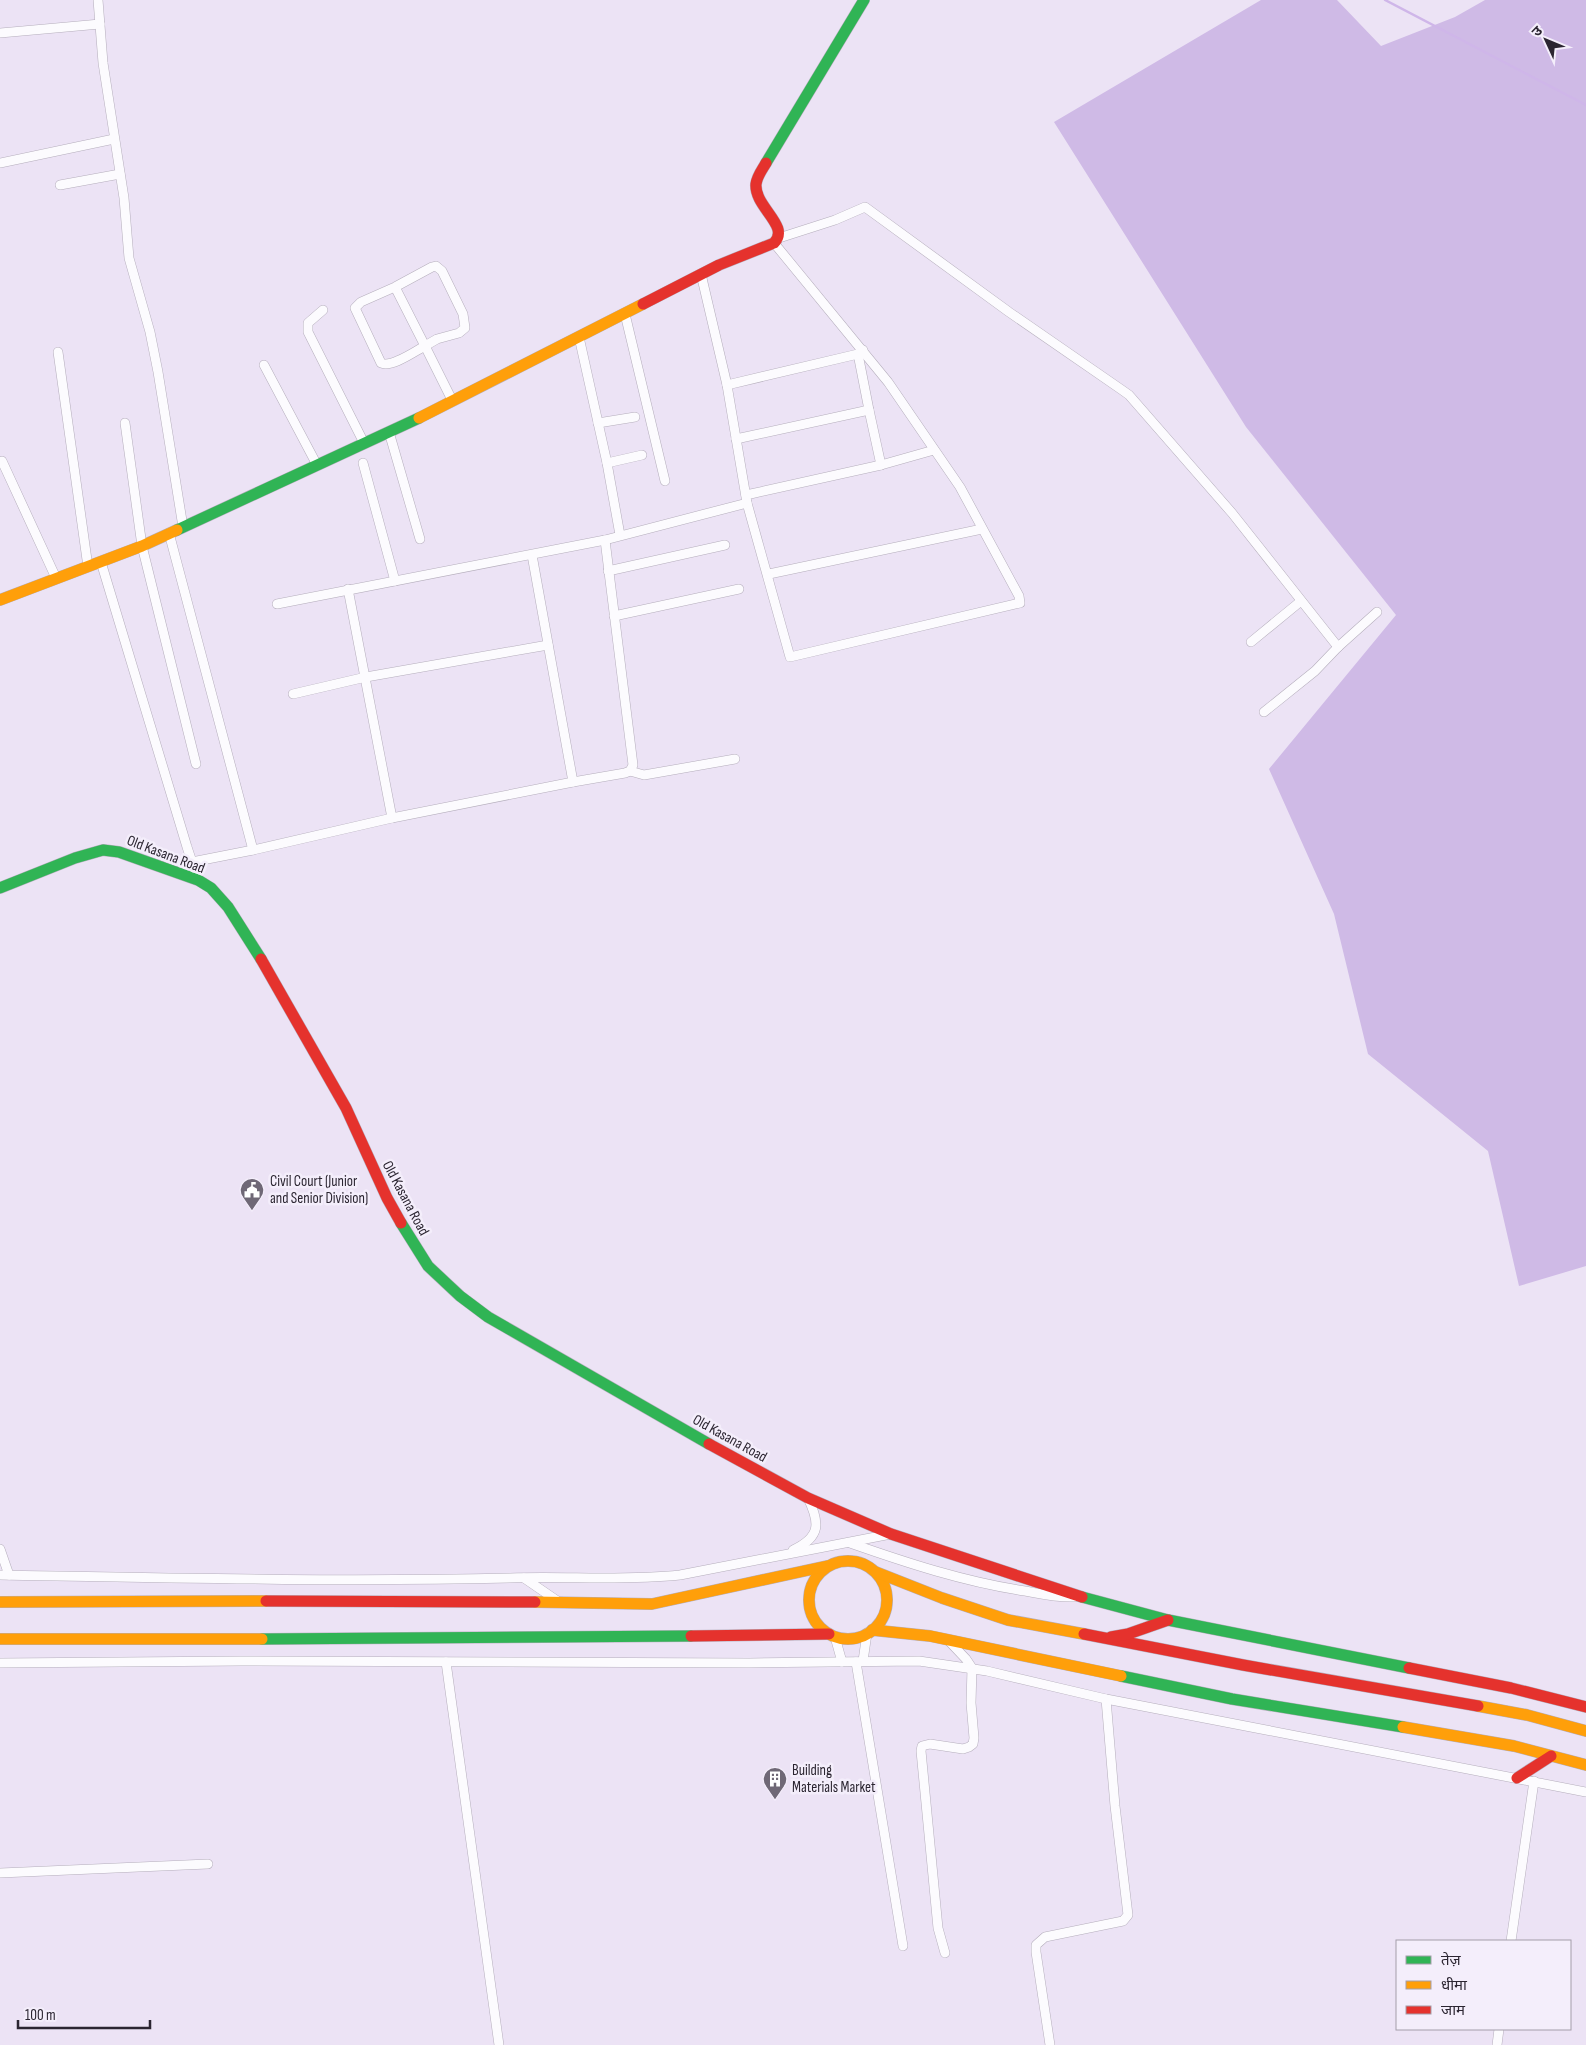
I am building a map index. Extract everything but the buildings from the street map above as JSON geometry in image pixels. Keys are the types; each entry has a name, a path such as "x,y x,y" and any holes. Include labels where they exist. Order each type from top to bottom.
{"main road":[{"path":"0,600 142,546 389,432 701,274 776,241 779,231 757,197 756,184 758,176 864,0"},
{"name":"Old Kasana Road","path":"0,888 75,858 103,850 119,852 198,880 211,888 228,907 257,953 346,1108 387,1198 419,1254 428,1266 460,1296 488,1317 697,1437 808,1498 891,1534 1083,1597 1168,1620 1511,1688 1586,1707"},
{"path":"0,1602 450,1601 652,1604 827,1566 846,1560 869,1566 883,1581 887,1602 883,1618 870,1632"},
{"path":"827,1566 812,1583 808,1602 814,1620 823,1630 832,1635"},
{"path":"876,1572 942,1598 1008,1620 1243,1665 1527,1715 1586,1731"},
{"path":"1105,1638 1128,1634 1168,1620"},
{"path":"0,1639 453,1639 832,1635 853,1638 870,1632 930,1636 1232,1699 1514,1746 1586,1765"},
{"path":"1517,1778 1551,1756"}],"street":[{"path":"98,0 103,63 124,198 129,258 150,332 183,527"},
{"path":"0,33 100,24"},
{"path":"0,163 114,138"},
{"path":"60,185 120,174"},
{"path":"701,274 727,385 747,499 790,658 1020,604 1019,596 960,488 888,382 860,352 776,241 865,207 1009,312 1129,395 1232,513 1338,648"},
{"path":"436,266 442,271 463,314 465,328 459,333 437,338 425,346 388,365 381,363 355,308 361,302 436,266"},
{"path":"395,287 452,400"},
{"path":"323,310 308,323 308,332 364,443"},
{"path":"624,314 665,481"},
{"path":"579,337 607,463 620,536"},
{"path":"58,352 88,567"},
{"path":"727,385 860,352"},
{"path":"860,352 869,410 881,465"},
{"path":"264,365 317,465"},
{"path":"736,439 869,410"},
{"path":"598,423 636,417"},
{"path":"125,423 142,546 196,764"},
{"path":"389,432 420,539"},
{"path":"277,604 605,540 747,499 934,450"},
{"path":"607,463 642,455"},
{"path":"2,462 56,578"},
{"path":"363,463 394,580"},
{"path":"768,574 982,529"},
{"path":"169,533 252,850"},
{"path":"605,540 633,760 630,772"},
{"path":"608,570 725,545"},
{"path":"532,555 573,782"},
{"path":"101,562 198,880"},
{"path":"348,589 392,818"},
{"path":"614,616 739,589"},
{"path":"1251,642 1301,601"},
{"path":"1264,712 1315,672 1377,612"},
{"path":"293,694 366,677 548,645"},
{"path":"192,862 392,818 573,782 630,772 644,775 736,759"},
{"path":"784,1554 804,1545 813,1537 816,1524 815,1513 808,1498"},
{"path":"0,1548 5,1575 336,1581 524,1577 660,1577 680,1575 891,1534"},
{"path":"850,1542 959,1578 1015,1590 1065,1597 1083,1597"},
{"path":"524,1577 559,1602"},
{"path":"870,1632 860,1662 903,1946"},
{"path":"832,1635 842,1662"},
{"path":"945,1953 938,1928 921,1750 922,1746 930,1744 956,1749 969,1747 973,1744 974,1738 971,1703 972,1668 948,1640"},
{"path":"0,1663 749,1663 919,1661 972,1668 1106,1699 1586,1792"},
{"path":"446,1662 499,2045"},
{"path":"1050,2045 1036,1945 1045,1938 1123,1921 1128,1915 1115,1806 1106,1699"},
{"path":"1511,1940 1534,1782"},
{"path":"0,1873 208,1864"},
{"path":"1497,2045 1499,2030"}],"shaded area":[{"path":"1261,0 1337,0 1381,46 1455,17 1485,0 1586,0 1586,1266 1519,1286 1488,1151 1368,1054 1334,914 1269,769 1396,615 1246,427 1054,122"}],"waterway":[{"path":"1385,0 1586,105"}],"traffic: fast":[{"path":"766,163 864,0"},
{"path":"177,530 419,418"},
{"path":"0,888 75,858 103,850 119,852 198,880 211,888 228,907 261,959"},
{"path":"401,1223 428,1266 460,1296 488,1317 709,1444"},
{"path":"1082,1597 1168,1620 1409,1668"},
{"path":"262,1639 691,1636"},
{"path":"1121,1676 1232,1699 1403,1727"}],"traffic: slow":[{"path":"419,418 643,304"},
{"path":"0,600 142,546 177,530"},
{"path":"848,1561 863,1564 880,1578 884,1585 887,1600 884,1615 870,1632 863,1636 848,1639 833,1636 816,1622 812,1615 809,1600 812,1585 826,1568 833,1564 848,1561"},
{"path":"535,1602 652,1604 827,1566"},
{"path":"876,1572 942,1598 1008,1620 1084,1634"},
{"path":"0,1602 266,1601"},
{"path":"872,1630 930,1636 1121,1676"},
{"path":"0,1639 262,1639"},
{"path":"1478,1706 1527,1715 1586,1731"},
{"path":"1403,1727 1514,1746 1586,1765"}],"traffic: jam":[{"path":"643,304 719,265 774,243 778,237 778,230 760,201 756,184 766,163"},
{"path":"261,959 346,1108 387,1198 401,1223"},
{"path":"709,1444 808,1498 891,1534 1082,1597"},
{"path":"266,1601 535,1602"},
{"path":"1111,1637 1128,1634 1168,1620"},
{"path":"691,1636 829,1634"},
{"path":"1084,1634 1243,1665 1478,1706"},
{"path":"1409,1668 1511,1688 1586,1707"},
{"path":"1517,1778 1551,1756"}],"place":[{"name":"Civil Court (Junior and Senior Division)","path":"252,1211"},
{"name":"Building Materials Market","path":"775,1800"}]}
